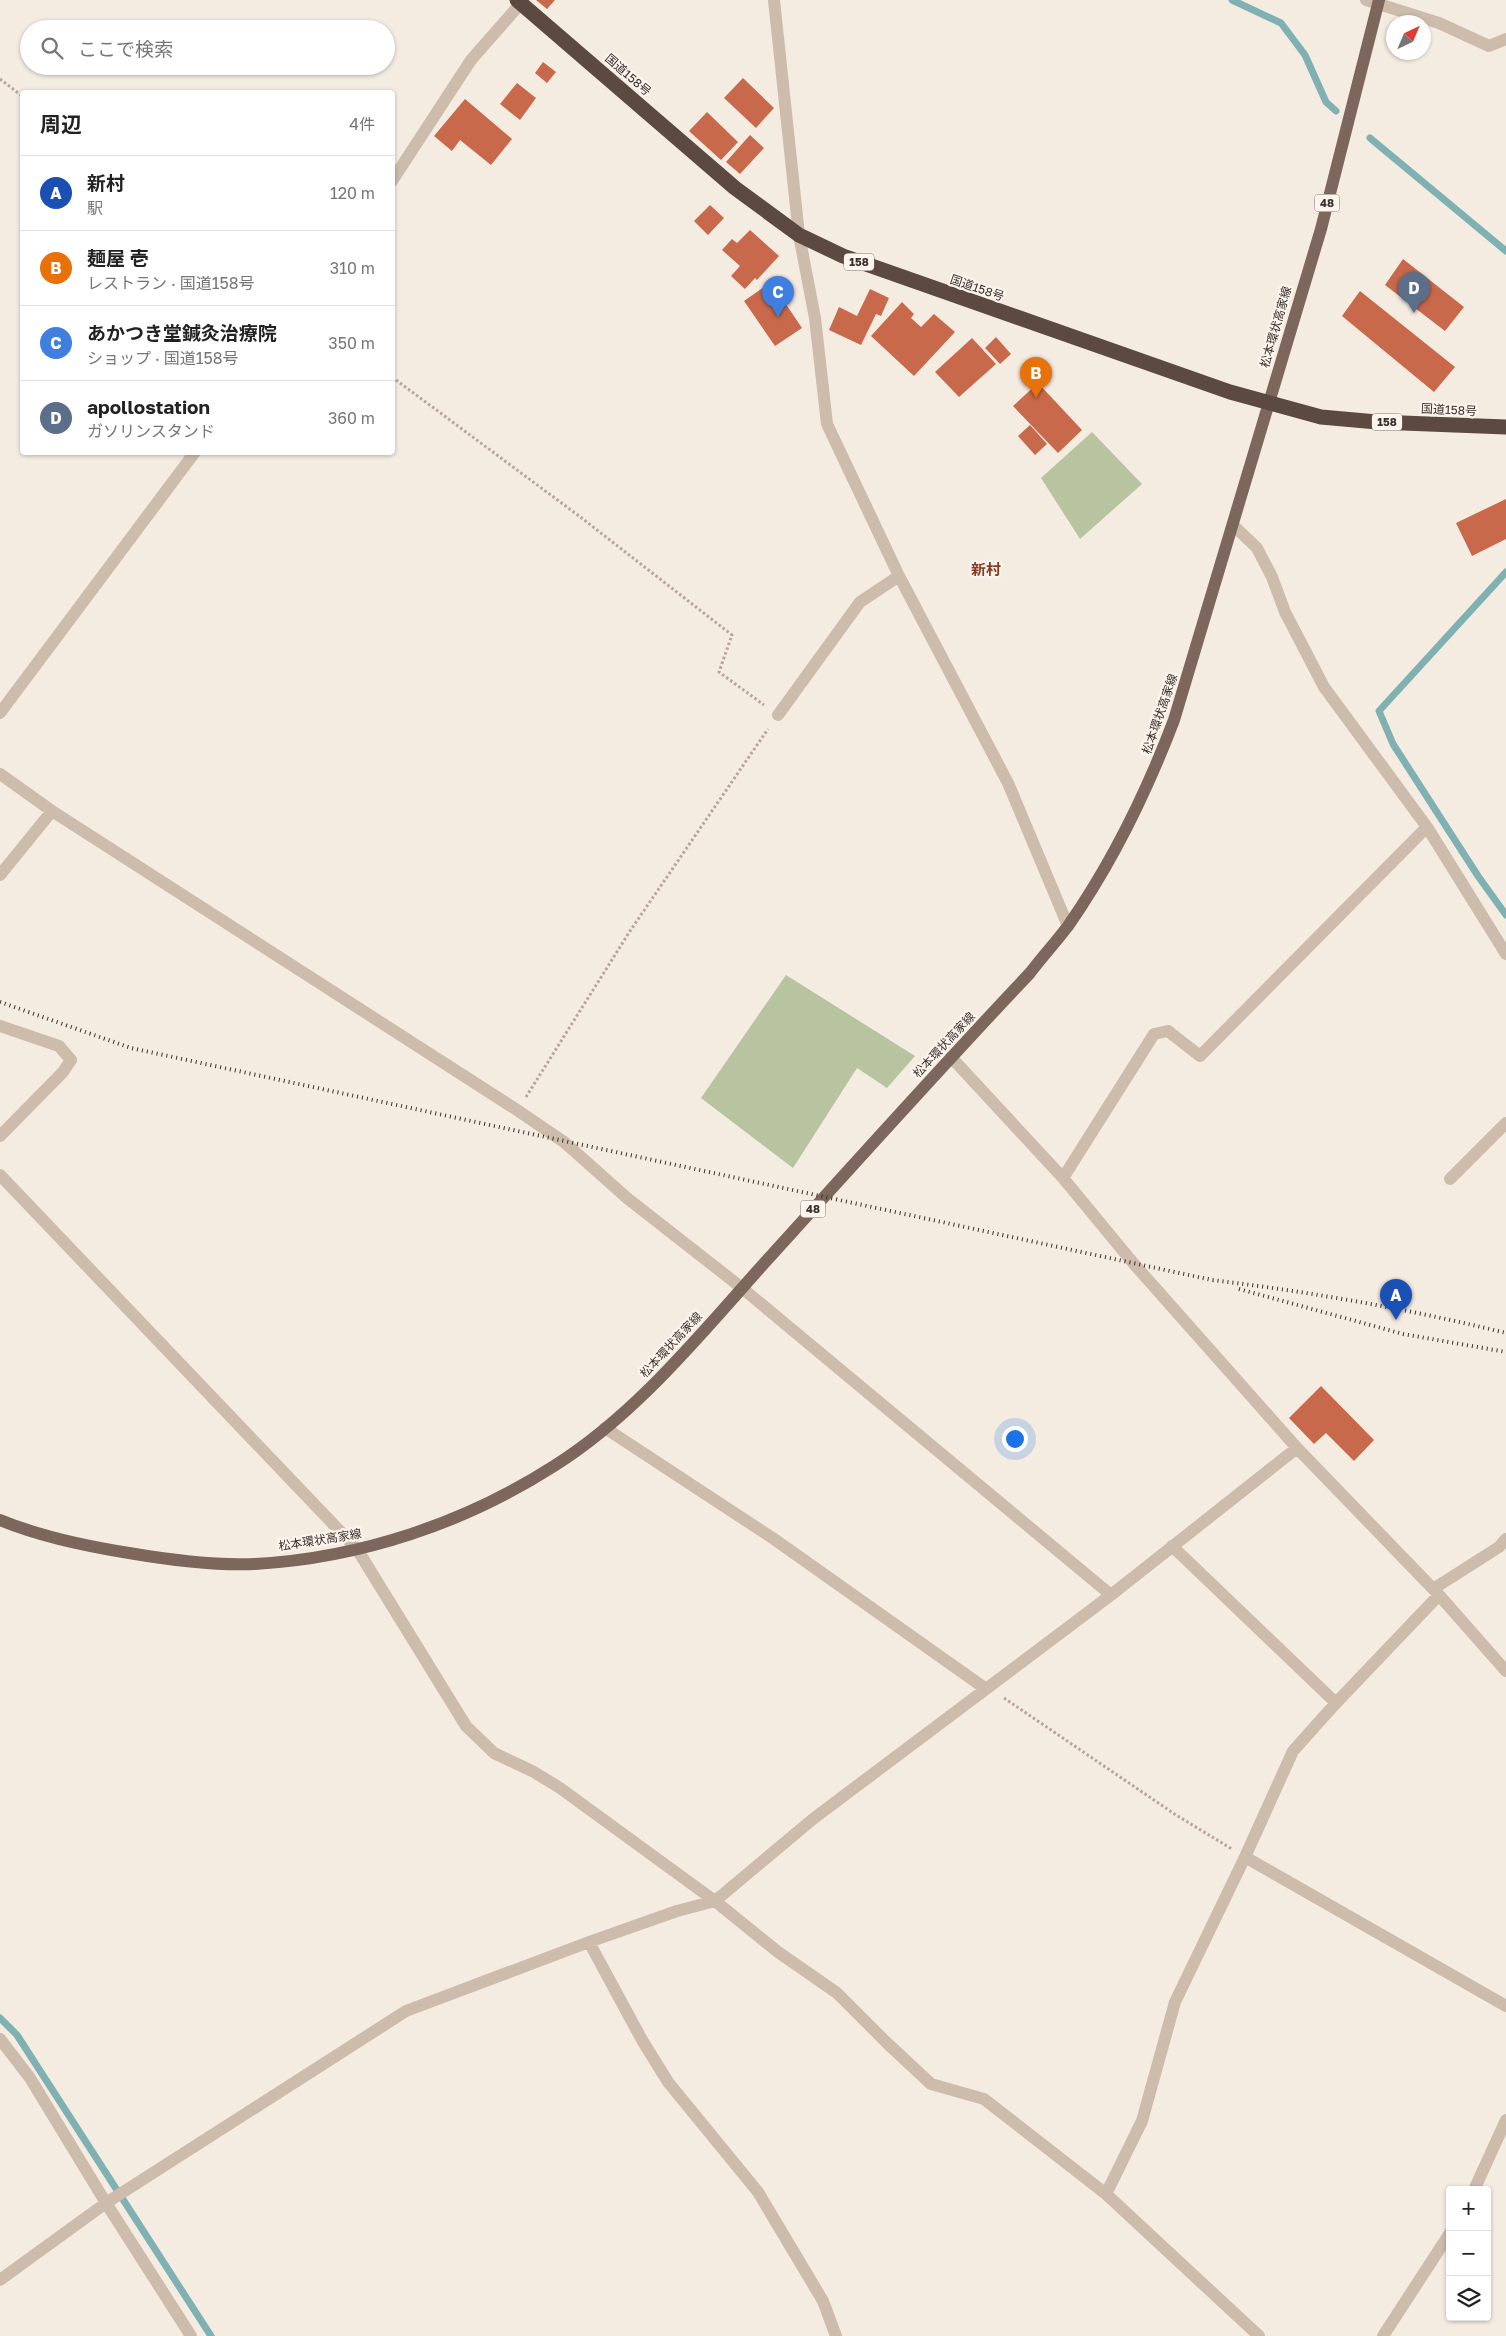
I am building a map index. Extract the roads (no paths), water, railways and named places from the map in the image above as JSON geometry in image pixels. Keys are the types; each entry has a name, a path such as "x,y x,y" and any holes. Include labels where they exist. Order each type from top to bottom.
{"highway":[{"name":"国道158号","path":"519,2 735,188 799,235 843,256 1269,404 1321,417 1377,422 1506,427"}],"main road":[{"name":"松本環状高家線","path":"0,1520 52,1537 106,1550 206,1563 255,1564 357,1548 393,1540 466,1514 556,1466 634,1404 1030,973 1068,926 1098,879 1153,776 1174,720 1320,229 1374,2"}],"street":[{"path":"774,0 799,235 815,318 827,424 899,576 1008,783 1068,926"},
{"path":"395,176 471,60 519,2"},
{"path":"1374,2 1439,23 1488,46 1506,39"},
{"path":"0,713 193,455"},
{"path":"1233,525 1257,548 1272,577 1285,612 1324,687 1427,827 1506,954"},
{"path":"778,715 860,602 899,576"},
{"path":"0,774 52,811 564,1142 627,1198 742,1288 1111,1595"},
{"path":"0,874 52,811"},
{"path":"1063,1178 1154,1034 1168,1031 1200,1056 1427,827"},
{"path":"0,1026 59,1046 71,1060 63,1072 0,1136"},
{"path":"951,1057 1063,1178 1134,1264 1297,1448 1436,1592 1506,1671"},
{"path":"1450,1179 1506,1123"},
{"path":"0,1175 357,1548 466,1726 494,1753 534,1772 560,1788 715,1901 778,1952 837,1993 931,2084 984,2098 1106,2194 1259,2336"},
{"path":"605,1428 774,1539 988,1688"},
{"path":"0,2280 106,2203 406,2011 589,1942 678,1911 715,1901 813,1818 1111,1595 1297,1448"},
{"path":"1106,2194 1142,2121 1175,2002 1245,1857 1293,1751 1436,1592 1506,1540"},
{"path":"1172,1546 1336,1703"},
{"path":"1245,1857 1506,2006"},
{"path":"589,1942 642,2040 668,2082 758,2192 823,2301 836,2336"},
{"path":"0,2039 30,2078 106,2203 191,2336"},
{"path":"1476,2186 1506,2120"},
{"path":"1383,2336 1446,2240"}],"waterway":[{"path":"1232,0 1281,23 1305,55 1326,102 1336,111"},
{"path":"1370,138 1506,251"},
{"path":"1506,572 1379,711 1393,744 1478,876 1506,915"},
{"path":"0,2018 17,2035 211,2336"}],"railway":[{"path":"0,1002 131,1048 1212,1280 1360,1302 1506,1333"},
{"path":"1239,1289 1403,1334 1506,1352"}],"place":[{"name":"apollostation","path":"1414,313"},
{"name":"あかつき堂鍼灸治療院","path":"778,317"},
{"name":"麺屋 壱","path":"1036,398"},
{"name":"新村","path":"1396,1320"}],"district":[{"name":"新村","path":"986,570"}]}
